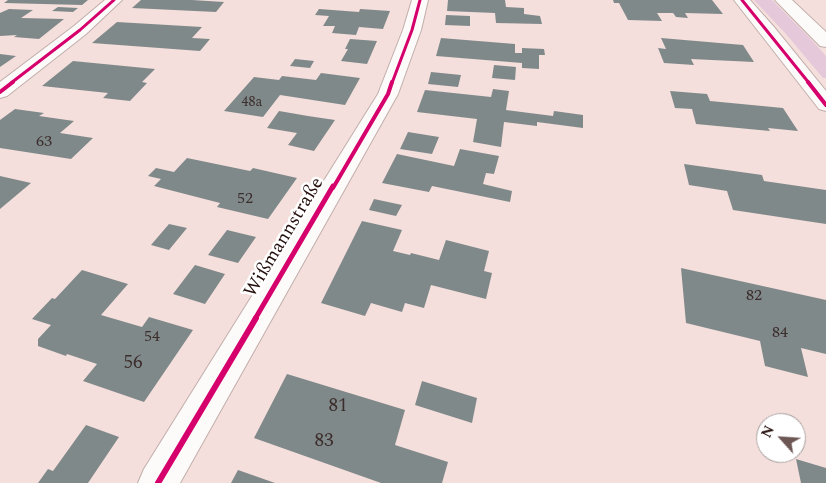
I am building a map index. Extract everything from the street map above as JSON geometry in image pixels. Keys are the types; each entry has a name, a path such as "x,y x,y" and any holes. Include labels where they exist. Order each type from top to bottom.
{"street":[{"path":"0,92 80,30 114,0"},
{"name":"Wißmannstraße","path":"158,483 388,94 412,30 420,0"},
{"path":"742,0 826,105"},
{"path":"783,0 826,42"}],"shaded area":[{"path":"754,0 772,0 806,34 826,56 826,78 823,78"}],"building":[{"path":"8,0 88,0 82,5 4,3"},
{"path":"141,0 224,2 216,12 132,8"},
{"path":"448,0 505,0 506,7 524,8 524,14 540,16 542,24 496,23 495,13 447,11"},
{"path":"613,0 712,0 723,14 685,13 688,18 676,17 673,13 657,13 662,21 628,20 619,3 614,3"},
{"path":"58,7 78,8 73,12 52,11"},
{"path":"9,9 33,10 21,18 64,19 39,39 14,37 17,35 0,36 0,13"},
{"path":"319,9 359,12 360,9 390,11 383,29 359,27 356,35 332,33 335,26 323,26 329,16 315,15"},
{"path":"446,15 470,16 470,26 445,25"},
{"path":"117,22 202,27 192,38 210,39 200,51 92,43"},
{"path":"441,38 515,44 515,53 522,53 522,48 544,49 545,55 539,55 539,69 522,68 522,63 436,56"},
{"path":"661,38 743,45 754,62 691,59 694,65 664,63 658,48 666,49"},
{"path":"350,39 377,41 367,64 341,61 348,49 345,49"},
{"path":"0,54 16,56 0,67"},
{"path":"295,59 314,61 310,68 290,66"},
{"path":"73,61 155,69 142,82 147,83 130,101 103,98 108,93 42,86"},
{"path":"494,65 516,67 515,80 492,78"},
{"path":"431,72 461,75 458,87 428,84"},
{"path":"321,73 360,78 345,105 280,95 263,117 224,111 254,77 279,80 282,76 316,80"},
{"path":"493,89 509,91 506,110 553,116 554,111 583,115 583,128 537,122 537,126 504,122 501,147 473,142 477,119 417,112 425,90 491,97"},
{"path":"670,91 707,94 710,101 783,108 798,131 768,128 770,131 696,124 692,109 675,108"},
{"path":"15,109 44,113 39,116 74,121 60,133 93,138 71,159 0,148 0,120"},
{"path":"279,111 335,120 314,151 288,145 297,133 267,128"},
{"path":"408,132 439,137 432,154 400,149"},
{"path":"460,149 499,156 494,174 486,173 483,184 512,191 510,202 432,186 429,192 382,183 397,154 454,166"},
{"path":"187,158 250,171 253,168 297,178 268,219 217,207 220,203 154,186 161,179 148,176 156,168 174,172"},
{"path":"684,164 762,175 764,181 826,190 826,224 733,210 727,191 689,185"},
{"path":"0,176 31,183 0,209"},
{"path":"374,199 402,205 396,216 369,210"},
{"path":"362,221 402,230 393,251 439,260 446,240 489,251 484,271 492,273 486,299 431,285 424,308 405,303 402,312 371,303 365,316 321,303"},
{"path":"169,224 187,228 169,250 151,245"},
{"path":"227,230 256,237 238,263 208,255"},
{"path":"195,265 225,274 205,304 173,294"},
{"path":"681,268 826,300 826,354 801,348 808,377 765,366 760,341 686,323"},
{"path":"82,270 128,284 101,315 142,327 149,317 193,330 144,402 83,381 97,364 38,346 38,339 51,325 32,319 52,298 55,299"},
{"path":"287,374 405,410 395,445 448,462 442,483 381,483 254,438"},
{"path":"422,381 477,398 472,423 415,405"},
{"path":"86,425 119,437 88,483 38,483 48,469 53,471"},
{"path":"806,462 826,468 826,483 801,483 797,463"},
{"path":"238,470 275,483 231,483"}],"cycle path":[{"path":"0,92 80,30 114,0"},
{"path":"158,483 388,94 412,30 420,0"},
{"path":"742,0 826,105"}]}
